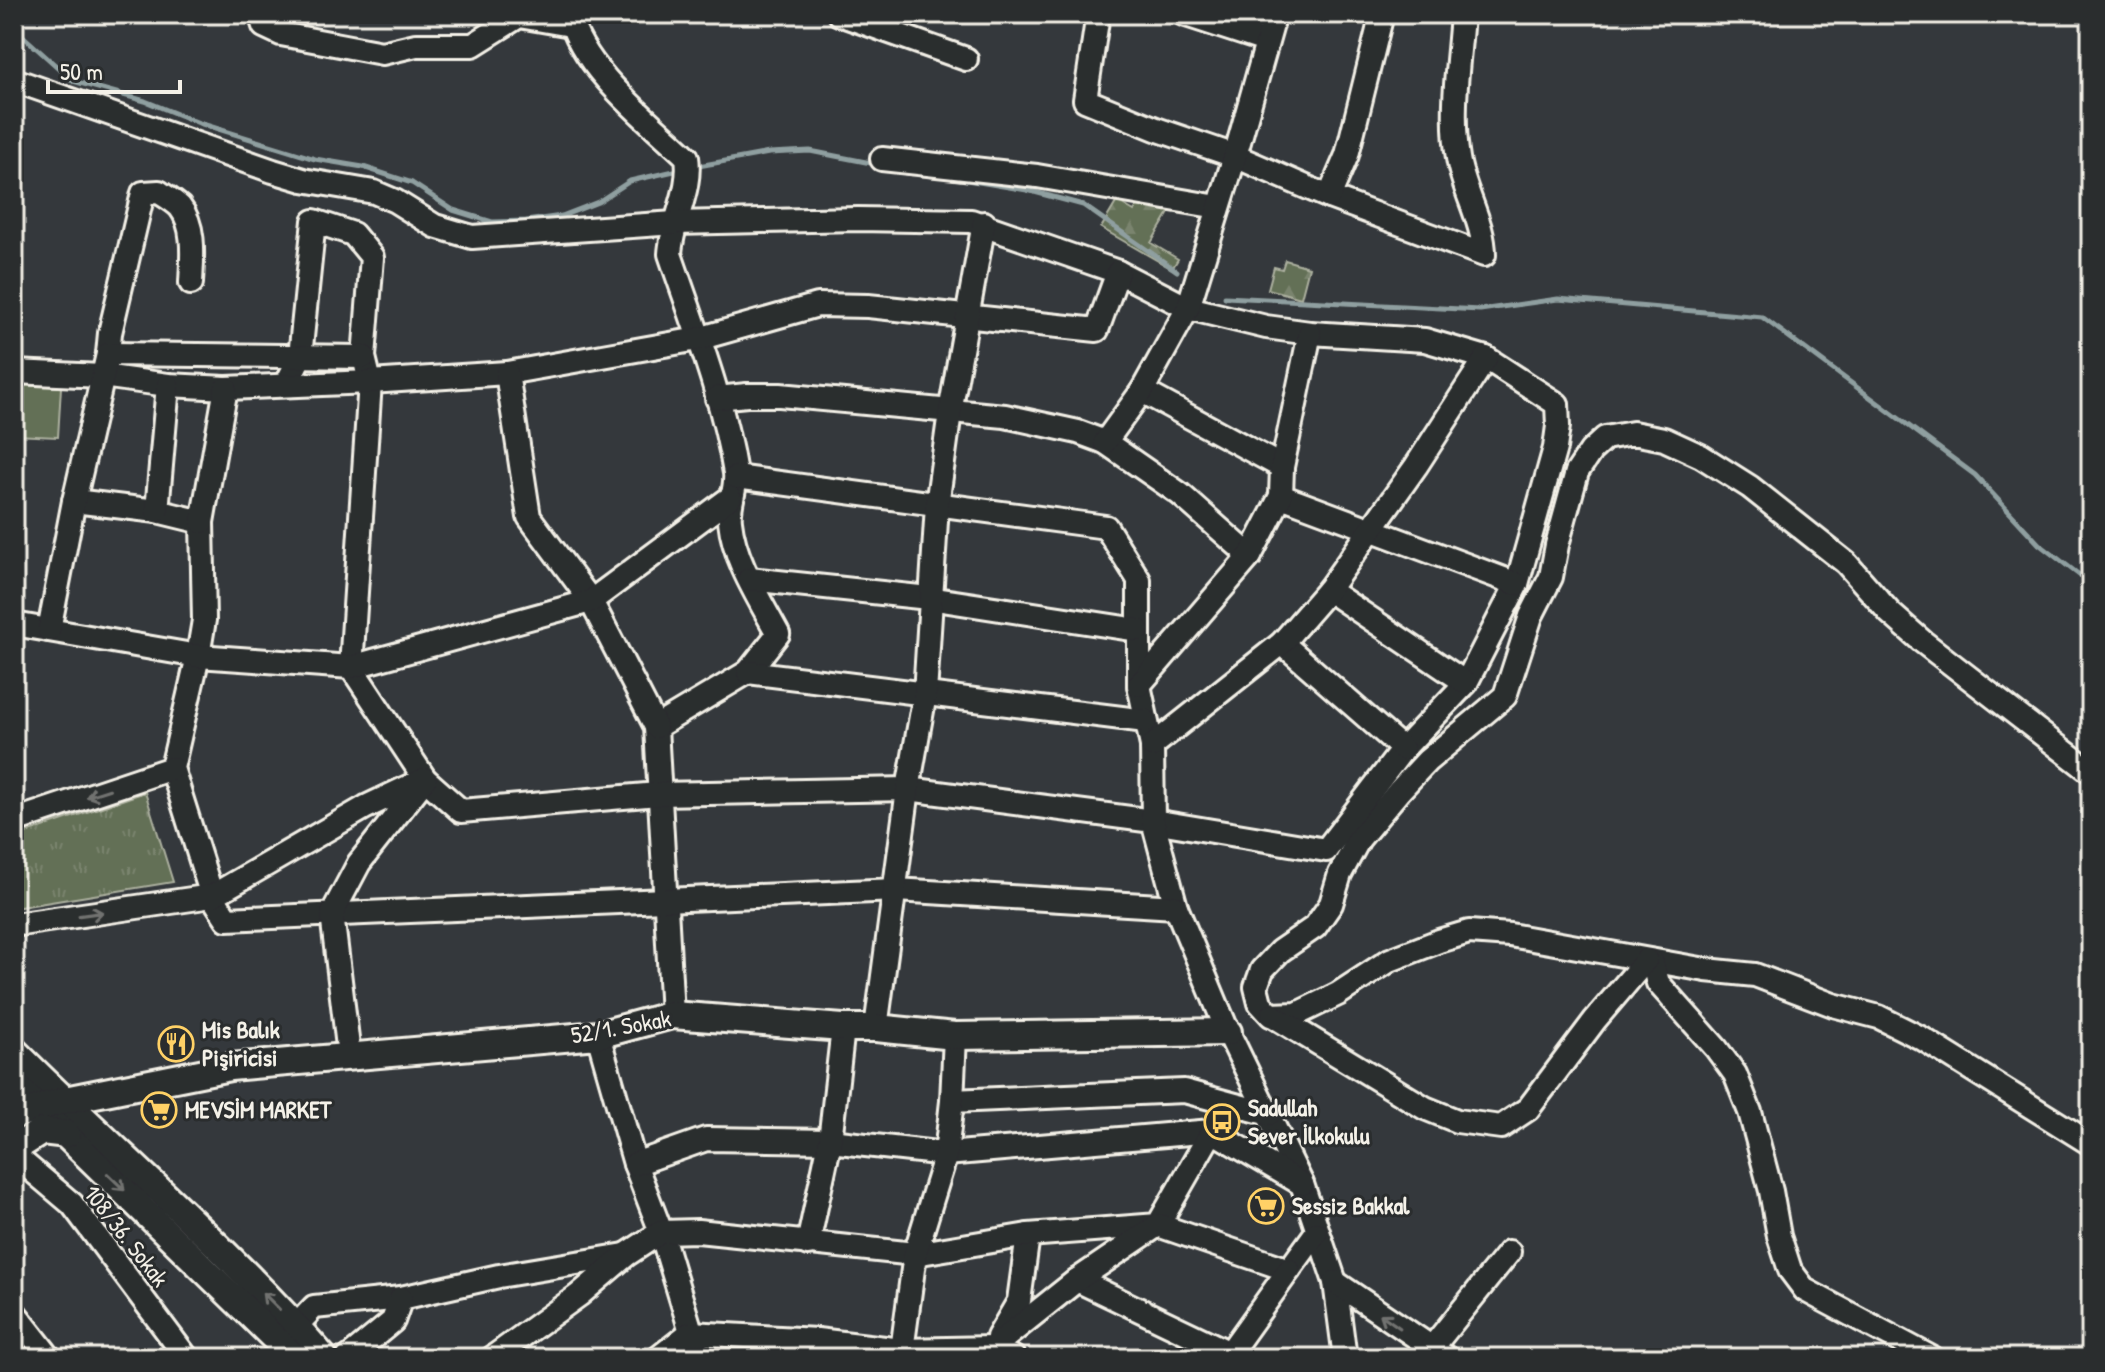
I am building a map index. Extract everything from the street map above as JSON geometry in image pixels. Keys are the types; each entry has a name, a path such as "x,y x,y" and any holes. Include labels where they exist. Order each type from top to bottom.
{"main road":[{"name":"52/1. Sokak","path":"38,1106 230,1067 598,1035 672,1015 955,1036 1228,1032"},
{"path":"14,1051 38,1106 295,1358"},
{"path":"105,1138 104,1111 123,1089"},
{"path":"38,1106 105,1138 178,1207 324,1358"},
{"path":"14,1152 38,1106"}],"street":[{"path":"260,14 264,26 281,34 382,53 416,45 473,45 519,16 570,19 585,51 605,77 688,166 670,254 717,398 733,488 730,522 737,549 778,634 748,672 656,727"},
{"path":"839,14 966,59"},
{"path":"1098,14 1085,100 1484,255 1483,238 1462,176 1456,140 1455,104 1462,14"},
{"path":"1183,14 1266,41"},
{"path":"1105,442 1142,391 1188,308 1275,14"},
{"path":"1329,197 1347,155 1382,14"},
{"path":"14,80 273,171 303,180 374,192 435,226 472,237 675,223 858,219 984,223 1089,264 1118,272 1188,308 1266,327 1310,333 1425,340 1486,358 1557,404 1558,426 1555,448 1517,584 1466,683 1403,749 1326,850 1153,821 908,789 658,794 461,811 425,779 351,667 370,382 364,357 372,257 353,234 314,221 300,357 286,385"},
{"path":"882,159 1053,179 1218,207"},
{"path":"49,630 110,333 143,193 159,192 179,206 185,216 193,252 191,283"},
{"path":"876,1028 908,789 925,694 937,505 950,412 984,223"},
{"path":"105,365 168,385 226,388 507,373 698,339 818,305 868,306 1097,330 1118,272"},
{"path":"1139,685 1250,556 1281,496 1282,467 1310,333"},
{"path":"14,372 105,365 364,357"},
{"path":"1152,746 1282,643 1328,590 1416,466 1486,358"},
{"path":"507,373 529,517 591,601 656,727 672,1015"},
{"path":"157,511 168,385"},
{"path":"226,388 202,522 204,620 172,768 212,896 227,919 896,890 1176,907"},
{"path":"1142,391 1282,467"},
{"path":"717,398 780,395 1005,416 1067,429 1105,442 1180,494 1250,556"},
{"path":"1649,960 1595,1020 1528,1109 1501,1127 1457,1121 1425,1108 1271,1015 1260,1003 1256,987 1262,970 1280,951 1315,927 1331,904 1340,874 1359,839 1399,791 1427,761 1505,696 1531,616 1551,577 1577,472 1591,451 1605,438 1633,433 1664,439 1701,456 1750,487 1846,563 1890,613 1923,642 2091,772"},
{"path":"14,624 198,656 351,667 591,601 733,488 937,505 1106,527 1139,580 1139,685 1152,746 1153,821 1176,907 1228,1032 1302,1184 1335,1282 1343,1357"},
{"path":"1281,496 1517,584"},
{"path":"74,501 157,511 202,522"},
{"path":"749,579 929,598 1138,630"},
{"path":"1328,590 1466,683"},
{"path":"1282,643 1403,749"},
{"path":"748,672 1146,721"},
{"path":"14,821 172,768"},
{"path":"14,925 212,896 366,807 425,779"},
{"path":"349,1055 332,914 359,863 425,779"},
{"path":"1271,1015 1297,1014 1338,994 1390,960 1469,932 1510,935 1755,975 1833,1005 1879,1017 1923,1039 2091,1144"},
{"path":"1649,960 1658,983 1735,1074 1750,1112 1790,1270 1805,1290 1932,1358"},
{"path":"808,1244 830,1141 843,1028"},
{"path":"598,1035 635,1164 661,1232 699,1358"},
{"path":"902,1354 915,1254 946,1154 955,1036"},
{"path":"952,1101 1184,1091 1269,1114"},
{"path":"635,1164 706,1139 830,1141 946,1154 1212,1131 1302,1184"},
{"path":"990,1353 1077,1280 1158,1225 1212,1131"},
{"name":"108/36. Sokak","path":"14,1152 72,1204 187,1358"},
{"path":"492,1358 579,1295 626,1255 661,1232 698,1231 915,1254 1028,1235 1158,1225 1289,1270"},
{"path":"1077,1280 1232,1356 1316,1233"},
{"path":"990,1353 1019,1301 1028,1235"},
{"path":"1335,1282 1434,1356 1509,1252"},
{"path":"296,1326 314,1307 401,1298 499,1276 626,1255"},
{"path":"348,1358 393,1321 401,1298"},
{"path":"14,1312 50,1358"},
{"path":"658,1358 690,1333 816,1349 902,1354 990,1353 1014,1358"}],"green space":[{"path":"1143,196 1170,211 1151,243 1178,259 1172,269 1101,228 1117,201 1134,211"},
{"path":"1285,260 1309,267 1301,298 1268,289 1274,267 1282,269"},
{"path":"14,384 61,387 58,437 14,435"},
{"path":"145,792 173,882 14,908 14,837"}],"waterway":[{"path":"2089,14 2091,21"},
{"path":"14,28 73,81 145,101 199,123 315,159 363,167 412,183 453,210 492,222 562,216 598,202 630,181 683,169"},
{"path":"693,167 769,153 810,151 876,164"},
{"path":"949,177 1027,190 1083,205 1177,271"},
{"path":"1225,297 1480,310 1558,299 1762,317 1975,475 2039,544 2091,584"}],"place":[{"name":"Mis Balık Pişiricisi","path":"176,1044"},
{"name":"MEVSİM MARKET","path":"159,1110"},
{"name":"Sadullah Sever İlkokulu","path":"1222,1122"},
{"name":"Sessiz Bakkal","path":"1266,1206"}]}
